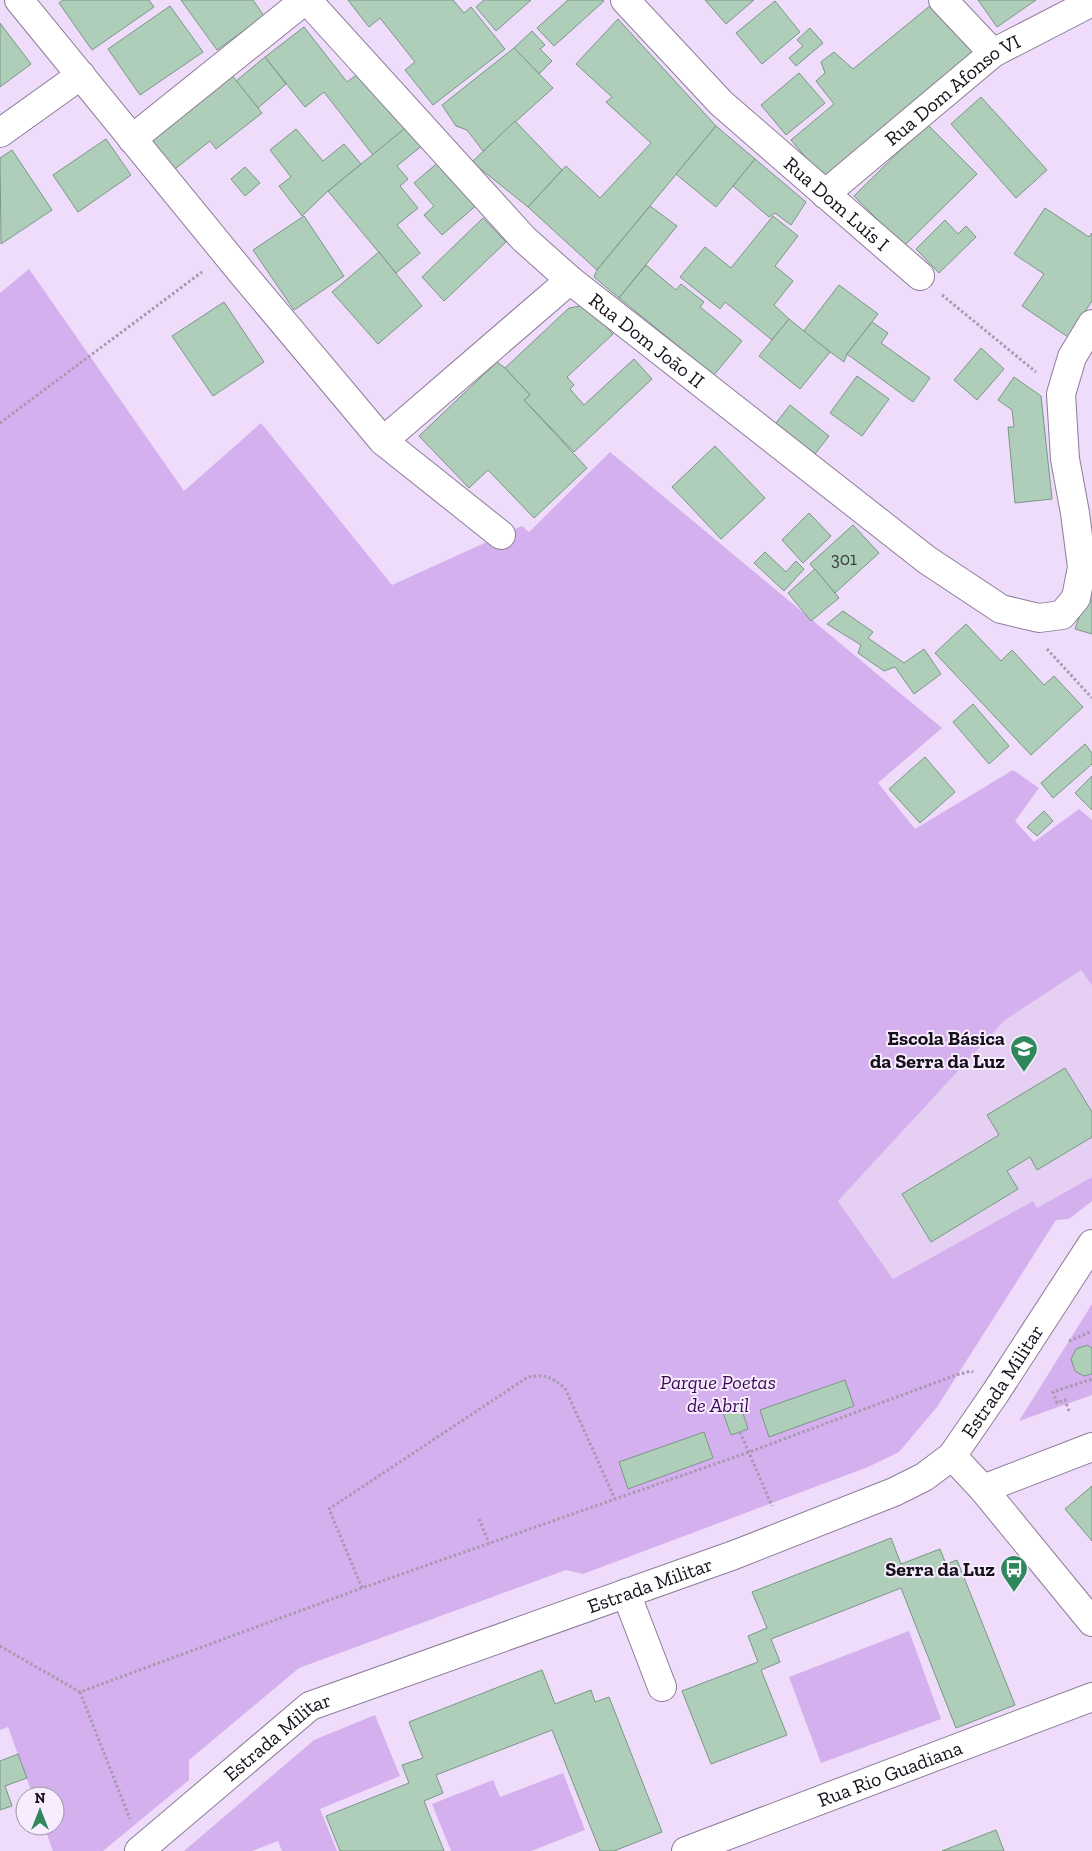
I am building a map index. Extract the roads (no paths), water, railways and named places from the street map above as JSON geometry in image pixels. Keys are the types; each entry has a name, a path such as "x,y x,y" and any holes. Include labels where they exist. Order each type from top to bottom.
{"street":[{"path":"19,0 384,441 501,535"},
{"path":"132,138 306,0"},
{"name":"Rua Dom João II","path":"306,0 524,239 570,280 927,560 1001,608 1039,618 1062,615 1076,598 1082,567 1076,513 1065,459 1061,394 1072,357 1092,324"},
{"name":"Rua Dom Luís I","path":"625,0 721,103 920,276"},
{"path":"943,0 993,53"},
{"name":"Rua Dom Afonso VI","path":"825,194 993,53 1092,2"},
{"path":"0,133 81,75"},
{"path":"384,441 570,280"},
{"name":"Estrada Militar","path":"140,1850 310,1706 734,1555 783,1534 894,1492 924,1477 952,1456 1092,1244"},
{"path":"983,1489 1092,1447"},
{"path":"952,1456 983,1489 1092,1622"},
{"path":"626,1593 662,1687"},
{"name":"Rua Rio Guadiana","path":"686,1851 1092,1697"}],"place":[{"name":"Escola Básica da Serra da Luz","path":"1024,1073"},
{"name":"Serra da Luz","path":"1014,1593"}],"park label":[{"name":"Parque Poetas de Abril","path":"718,1394"}]}
